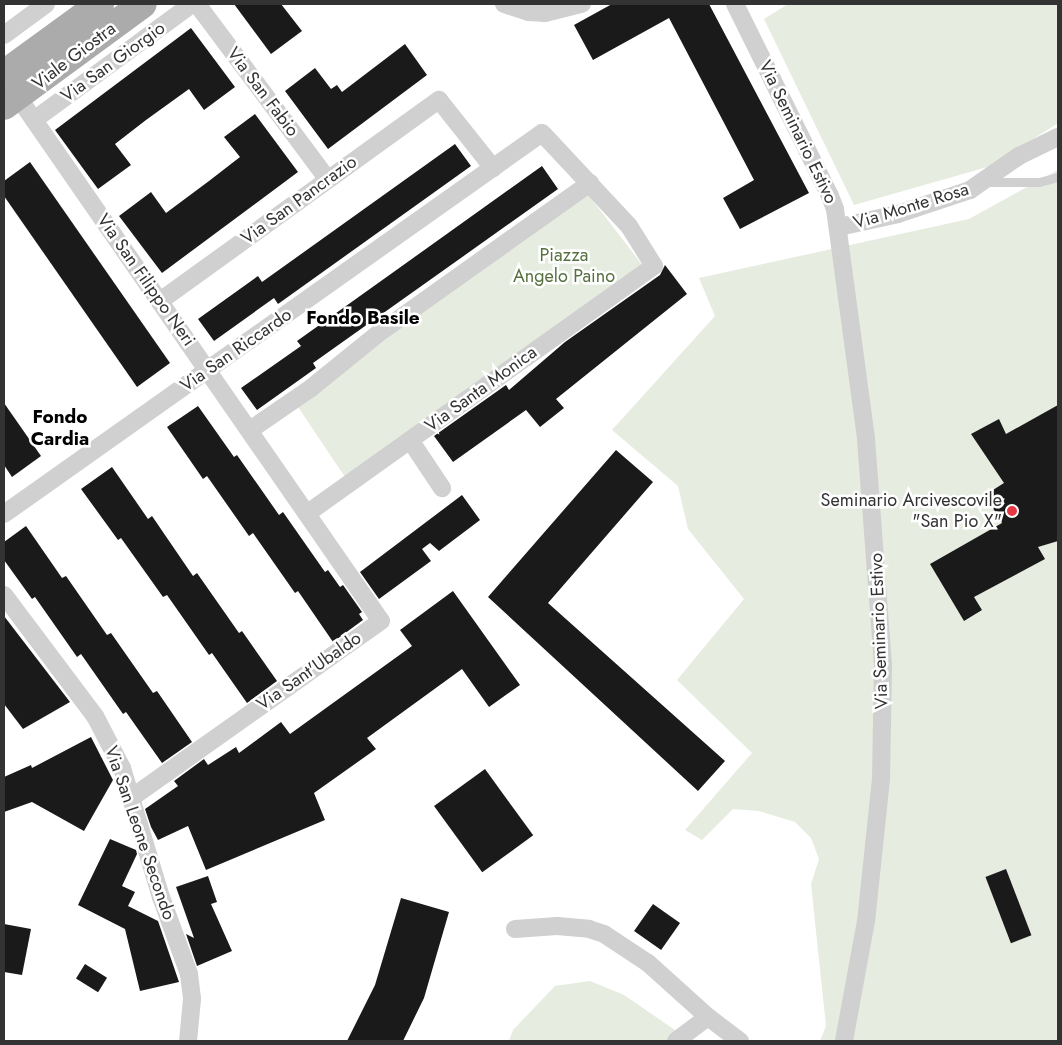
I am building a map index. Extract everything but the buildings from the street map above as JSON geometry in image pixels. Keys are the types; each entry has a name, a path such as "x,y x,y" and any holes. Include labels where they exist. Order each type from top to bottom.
{"main road":[{"name":"Viale Giostra","path":"8,92 100,4"},
{"name":"Viale Giostra","path":"8,92 143,4"}],"street":[{"path":"4,35 46,4"},
{"name":"Via San Giorgio","path":"34,120 192,4"},
{"name":"Via San Fabio","path":"197,4 328,180"},
{"path":"504,4 528,12 545,13 582,4"},
{"name":"Via Seminario Estivo","path":"735,4 830,196 839,227 866,440 883,664 881,779 866,921 844,1041"},
{"name":"Via San Filippo Neri","path":"8,92 34,120 308,513"},
{"name":"Via San Pancrazio","path":"160,301 439,100 494,168"},
{"name":"Via San Riccardo","path":"4,514 542,134 590,183"},
{"name":"Via Monte Rosa","path":"839,227 906,212 970,190 985,182 1019,156 1058,136"},
{"path":"250,430 311,388 379,333 590,183"},
{"name":"Via Santa Monica","path":"308,513 654,266 629,226 590,183"},
{"path":"410,440 442,488"},
{"name":"Via Sant'Ubaldo","path":"131,798 381,620 308,513"},
{"name":"Via San Leone Secondo","path":"4,595 95,716 122,768 161,897 189,974 192,999 188,1041"},
{"path":"515,929 565,926 604,934 648,963 708,1017 740,1041"},
{"path":"676,1041 708,1017"}],"lane":[{"path":"985,182 1039,182 1058,177"}],"green space":[{"path":"788,4 1058,4 1058,123 991,166 854,205 764,19"},
{"path":"1058,170 1058,1041 820,1041 826,1026 811,884 819,859 811,838 795,822 759,811 733,809 702,840 685,830 752,753 677,680 744,599 688,529 678,486 612,430 715,316 699,278 969,219"},
{"name":"Piazza Angelo Paino","path":"587,193 643,266 345,477 298,407 395,332"},
{"path":"590,981 624,995 691,1041 509,1041 513,1030 555,986"}],"place":[{"name":"Seminario Arcivescovile \"San Pio X\"","path":"1012,511"}],"district":[{"name":"Fondo Basile","path":"363,318"},
{"name":"Fondo Cardia","path":"60,428"}]}
